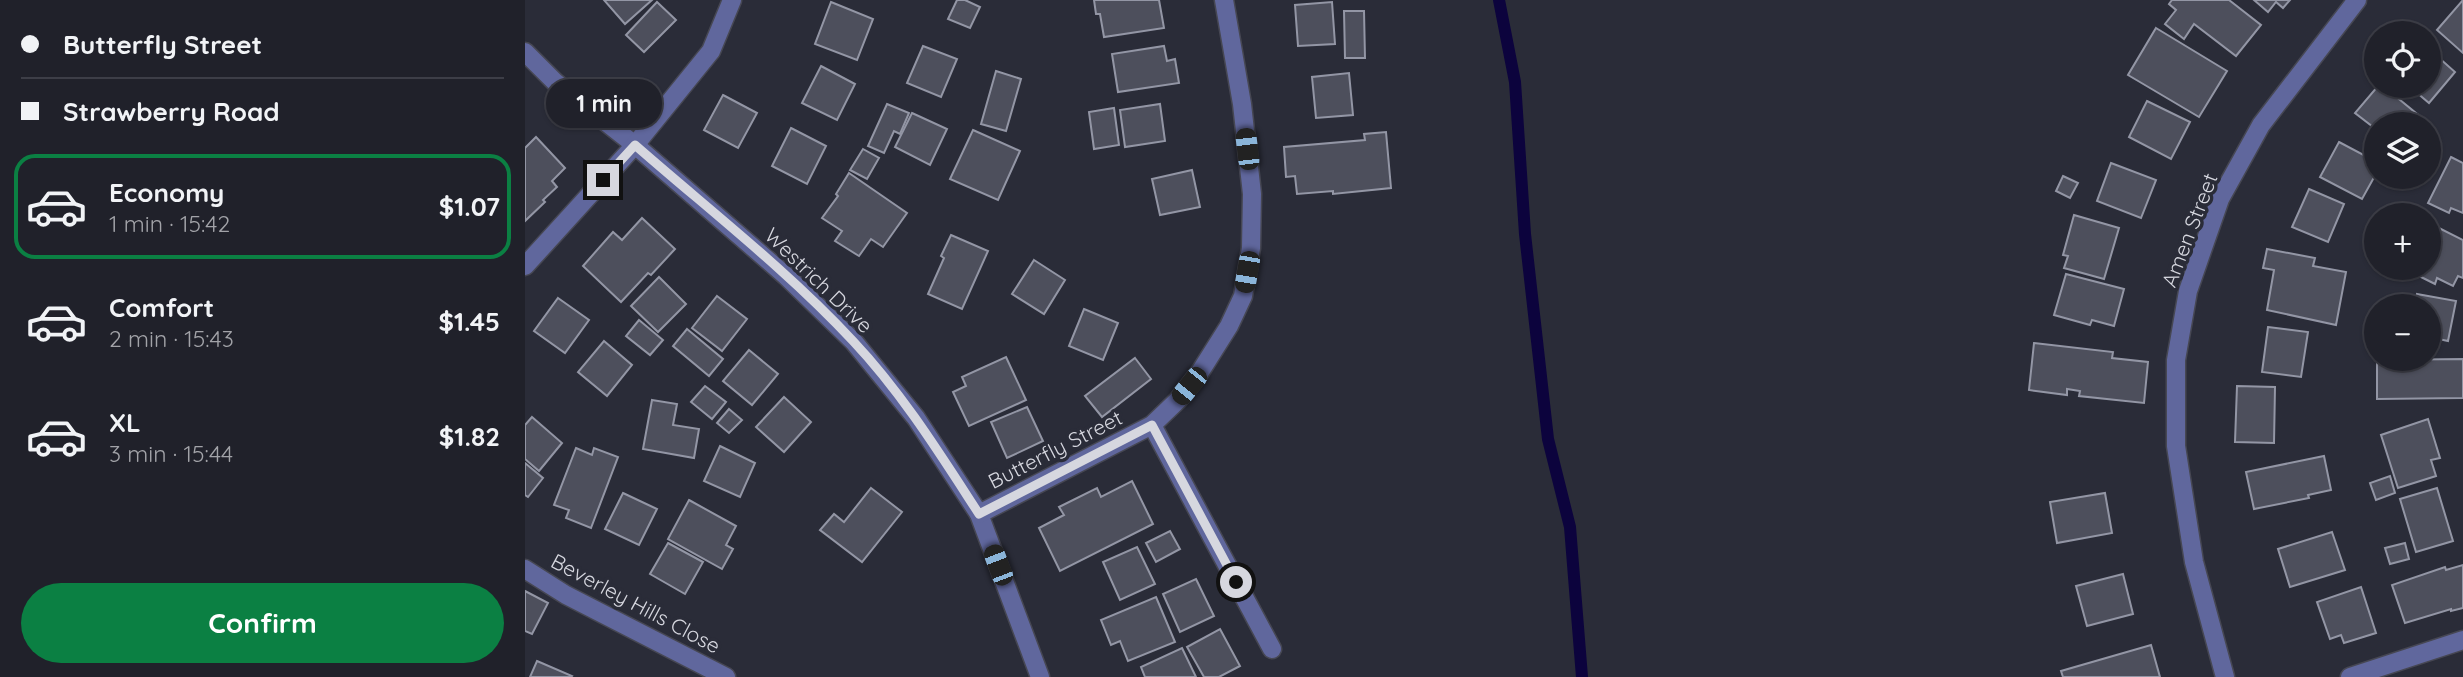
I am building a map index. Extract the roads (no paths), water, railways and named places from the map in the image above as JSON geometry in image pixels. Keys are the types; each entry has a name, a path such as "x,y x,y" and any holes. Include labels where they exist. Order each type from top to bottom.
{"street":[{"path":"525,266 635,145 711,51 730,9 731,0"},
{"name":"Butterfly Street","path":"979,514 1152,425 1178,400 1200,372 1229,326 1243,296 1251,248 1252,194 1242,104 1224,0"},
{"name":"Amen Street","path":"2225,677 2194,562 2176,446 2176,360 2188,291 2220,200 2261,125 2357,0"},
{"name":"Westrich Drive","path":"525,52 555,82 635,145 786,276 854,342 916,418 979,514 1040,677"},
{"name":"Butterfly Street","path":"1152,425 1272,649"},
{"name":"Beverley Hills Close","path":"525,569 566,595 726,677"},
{"path":"2350,677 2463,640"}],"waterway":[{"path":"1499,0 1515,82 1525,234 1548,439 1570,527 1582,677"}]}
